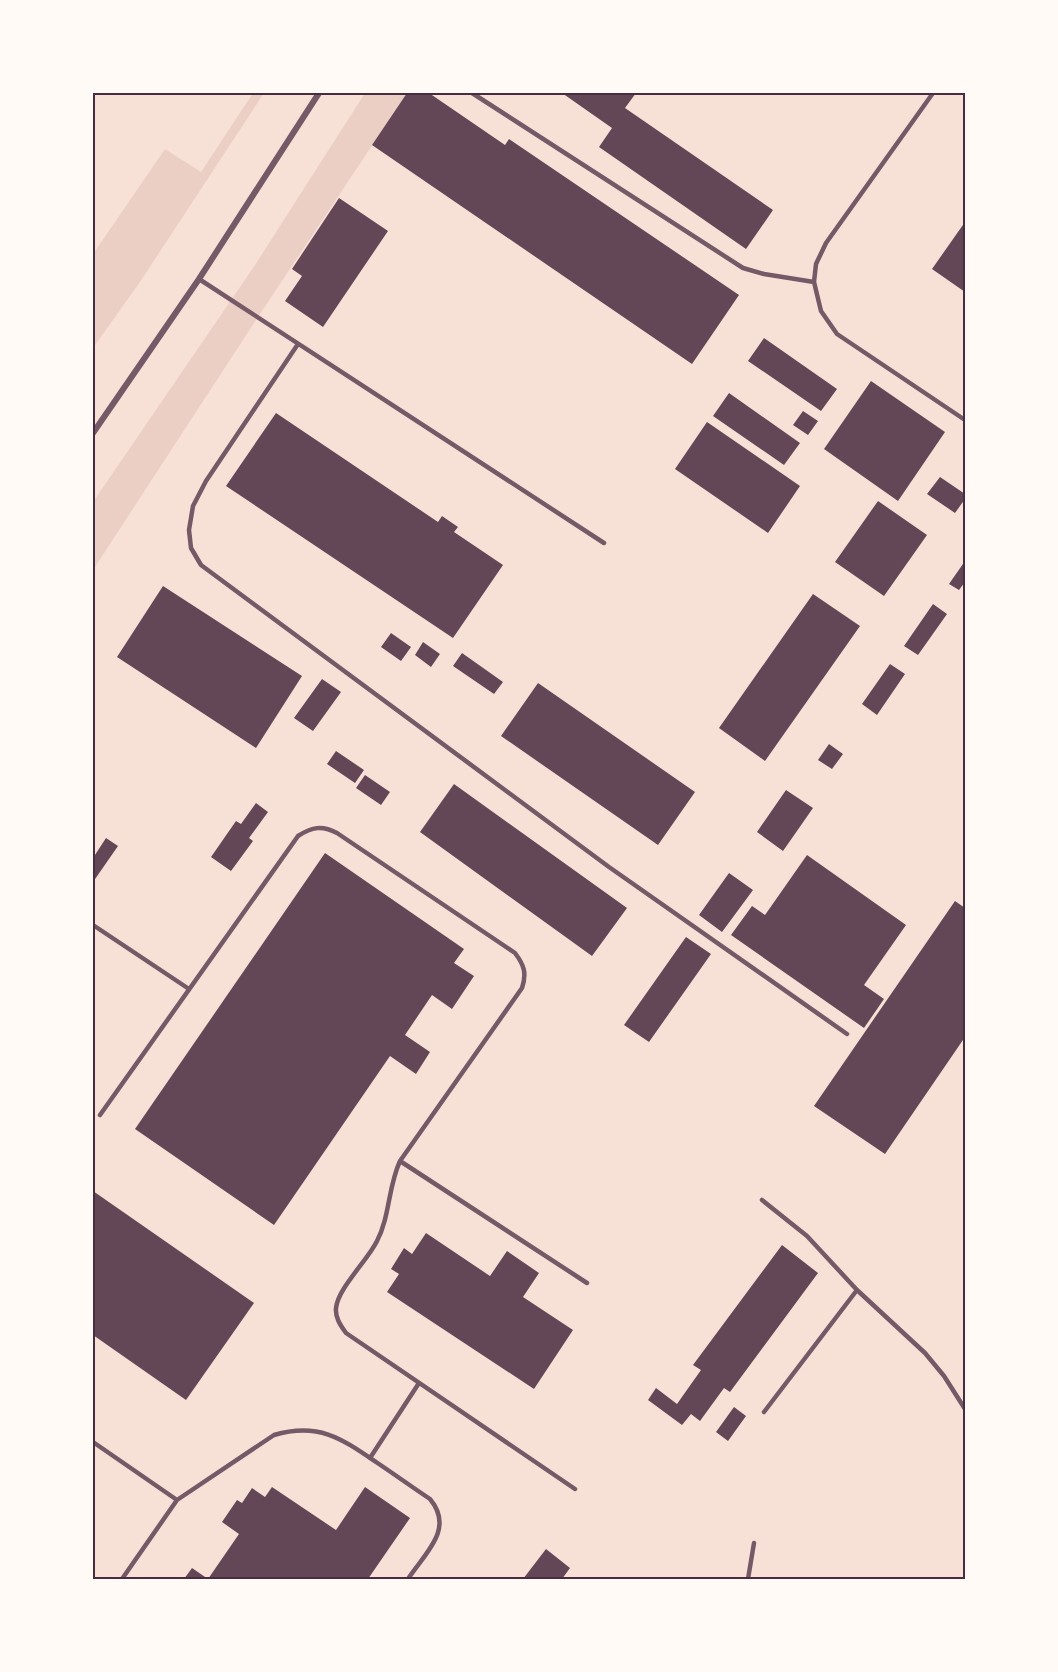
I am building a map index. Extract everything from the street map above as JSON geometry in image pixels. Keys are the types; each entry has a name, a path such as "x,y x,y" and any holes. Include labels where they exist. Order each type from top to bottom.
{"street":[{"path":"93,433 199,279 319,93"}],"lane":[{"path":"472,93 743,268 764,274 814,282"},
{"path":"933,93 826,243 816,264 814,282 821,311 837,334 965,420"},
{"path":"199,279 604,543"},
{"path":"298,344 206,481 193,506 189,530 191,548 201,565 609,867 847,1034"},
{"path":"100,1115 298,836 309,828 326,827 337,833 515,953 523,963 526,976 522,988 400,1161 393,1174 384,1227 376,1244 340,1296 336,1308 338,1322 346,1334 574,1489"},
{"path":"93,925 189,989"},
{"path":"400,1161 586,1283"},
{"path":"762,1200 807,1236 857,1290 925,1353 944,1376 965,1408"},
{"path":"764,1412 857,1290"},
{"path":"370,1458 419,1383"},
{"path":"122,1579 177,1500 274,1435 292,1430 312,1430 348,1442 430,1499 438,1508 441,1521 438,1535 408,1579"},
{"path":"93,1442 177,1500"},
{"path":"748,1579 754,1544"}],"shaded area":[{"path":"253,93 264,93 140,282 93,348 93,254 165,149 201,172"},
{"path":"365,93 407,93 93,570 93,502 255,265"}],"building":[{"path":"407,93 429,93 505,145 509,139 739,295 692,364 372,145"},
{"path":"562,93 636,93 625,108 773,210 746,249 599,147 612,128"},
{"path":"339,198 388,231 323,327 285,301 302,276 292,269"},
{"path":"965,222 965,292 932,269"},
{"path":"764,338 837,389 821,411 748,361"},
{"path":"871,381 945,432 898,501 824,449"},
{"path":"729,393 800,443 784,465 713,416"},
{"path":"803,411 818,421 808,435 793,425"},
{"path":"276,413 438,522 442,516 458,527 454,532 503,565 453,638 226,486"},
{"path":"707,422 800,486 768,533 675,469"},
{"path":"940,477 965,494 965,499 955,513 927,494"},
{"path":"878,501 927,535 884,596 835,562"},
{"path":"965,561 965,582 959,590 949,584"},
{"path":"163,586 302,676 256,748 117,657"},
{"path":"813,594 860,626 765,761 719,728"},
{"path":"933,604 947,614 918,655 904,646"},
{"path":"391,633 411,647 401,661 381,647"},
{"path":"423,642 440,654 431,667 415,655"},
{"path":"462,653 503,682 494,694 453,666"},
{"path":"890,664 905,674 877,715 862,704"},
{"path":"322,679 341,692 313,731 294,718"},
{"path":"538,683 695,792 658,845 501,736"},
{"path":"829,744 843,754 832,769 818,760"},
{"path":"336,751 364,770 355,783 327,764"},
{"path":"365,775 390,792 381,805 356,788"},
{"path":"454,784 627,908 592,956 420,832"},
{"path":"786,790 813,808 783,851 757,832"},
{"path":"256,803 268,812 249,838 253,841 231,871 211,857 236,821 241,824"},
{"path":"106,838 118,846 93,882 93,858"},
{"path":"325,853 464,949 454,963 474,976 452,1009 432,995 405,1035 430,1052 416,1074 390,1056 274,1225 135,1129"},
{"path":"807,855 906,925 864,985 884,999 864,1028 731,935 752,906 765,915"},
{"path":"729,873 753,890 722,932 699,915"},
{"path":"955,901 965,908 965,1037 885,1154 814,1106"},
{"path":"686,937 711,954 649,1042 624,1025"},
{"path":"93,1191 254,1303 186,1400 93,1335"},
{"path":"426,1233 490,1276 507,1251 539,1273 523,1297 573,1330 534,1389 387,1292 399,1274 391,1269 404,1248 412,1254"},
{"path":"782,1245 818,1273 730,1392 724,1388 700,1421 691,1414 682,1425 648,1400 656,1388 677,1404 701,1370 693,1365"},
{"path":"734,1407 746,1416 728,1441 716,1432"},
{"path":"272,1487 336,1530 365,1487 410,1518 368,1579 208,1579 239,1534 222,1522 237,1500 242,1503 252,1488 265,1497"},
{"path":"546,1549 570,1568 562,1579 523,1579"},
{"path":"192,1568 208,1579 184,1579"}]}
